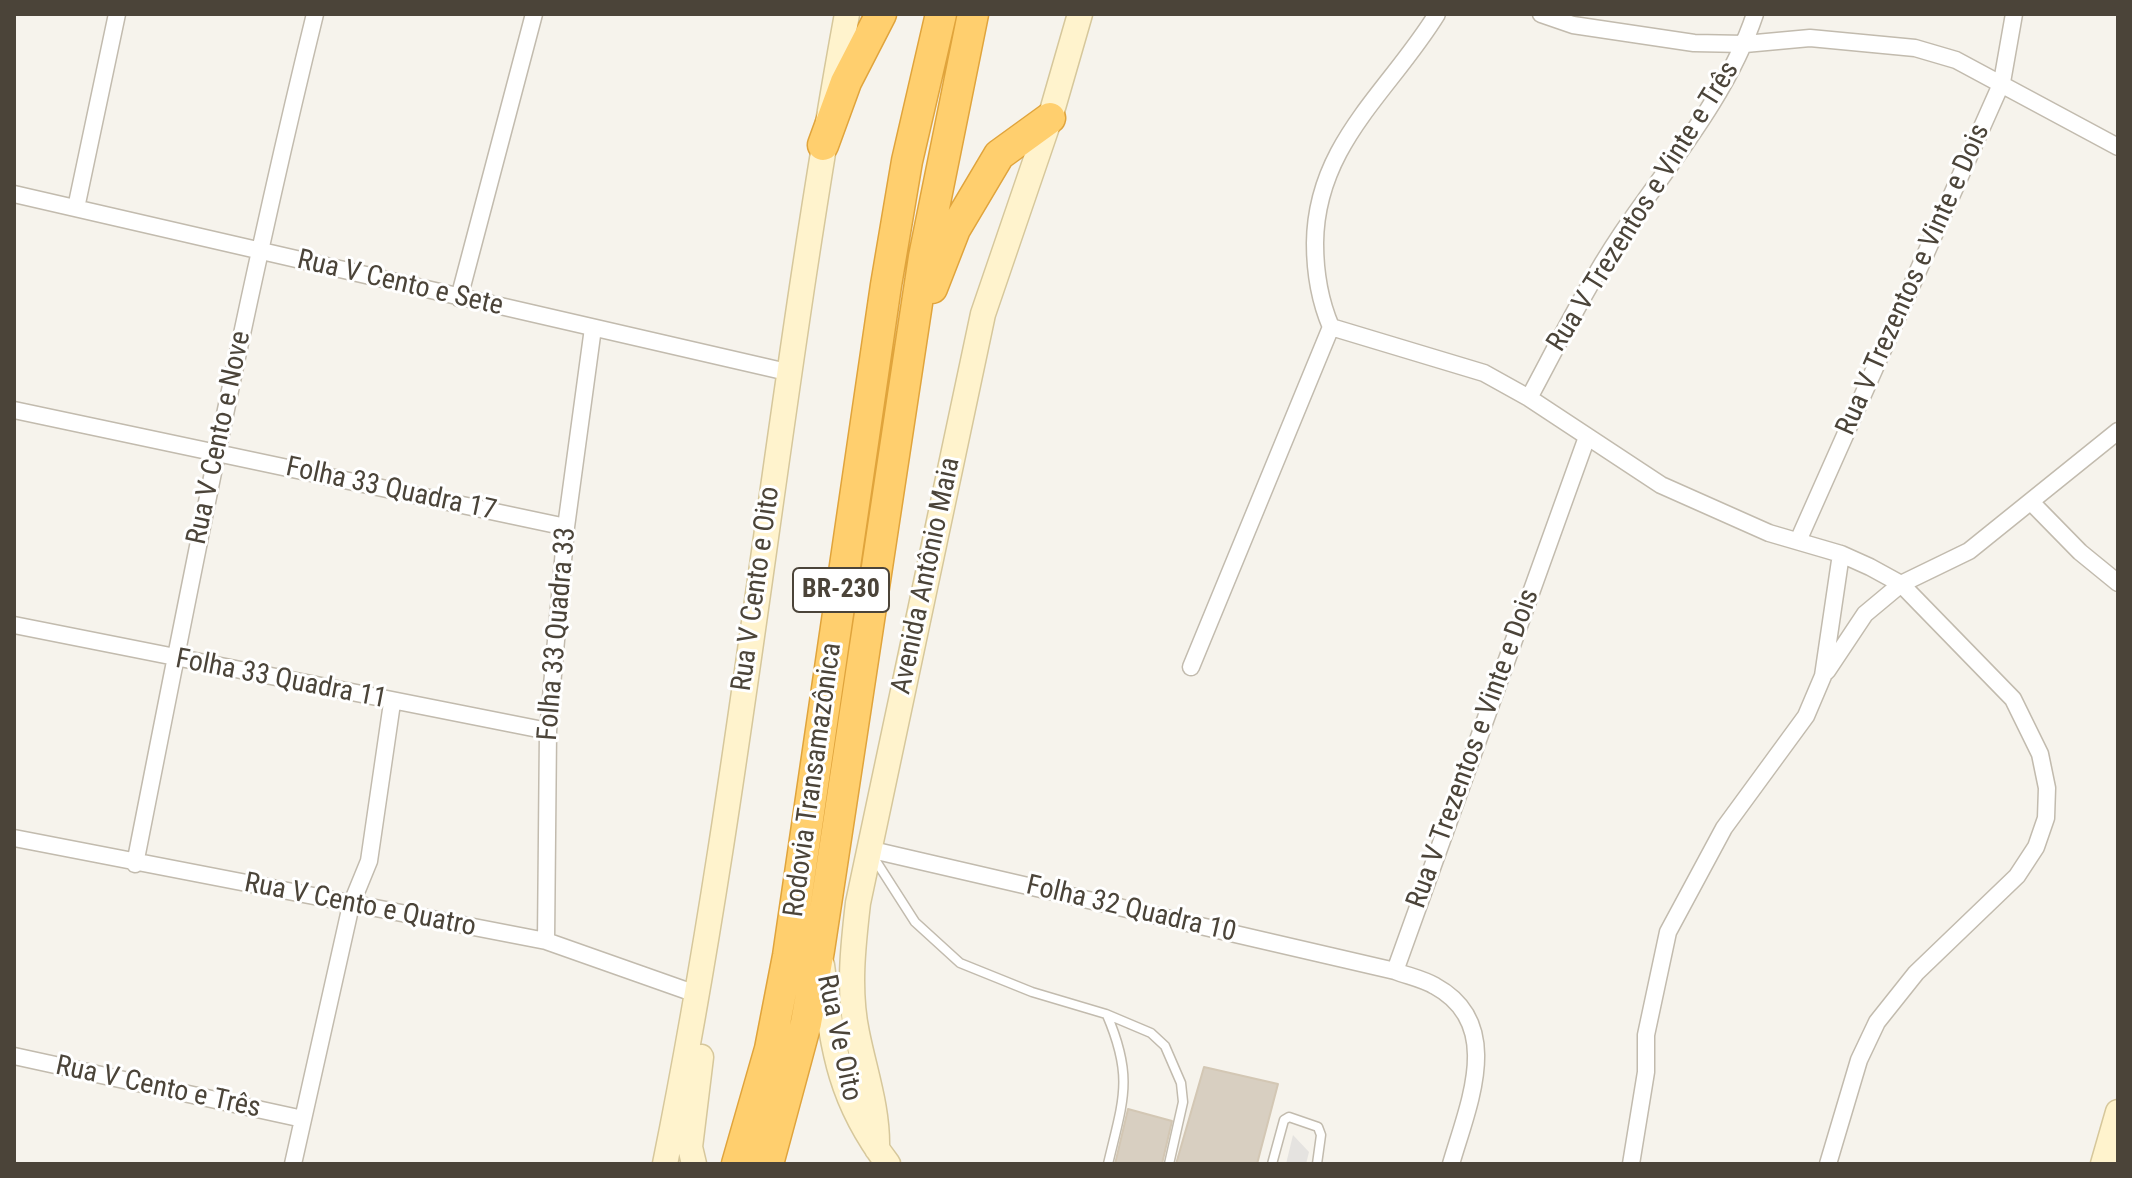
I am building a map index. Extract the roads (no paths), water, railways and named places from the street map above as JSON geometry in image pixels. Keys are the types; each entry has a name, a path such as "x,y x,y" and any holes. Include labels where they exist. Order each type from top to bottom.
{"highway":[{"path":"823,145 846,82 881,14"},
{"name":"Rodovia Transamazônica","path":"737,1164 770,1049 788,956 886,285 907,161 941,14"},
{"name":"Rodovia Transamazônica","path":"768,1164 806,1023 924,257 973,14"},
{"path":"905,378 930,292 960,220 999,155 1050,118"}],"main road":[{"name":"Rua V Cento e Oito","path":"665,1164 699,995 787,372 847,14"},
{"name":"Avenida Antônio Maia","path":"882,1157 878,1117 856,1031 853,998 858,903 983,314 1050,118 1080,14"},
{"name":"Rua Ve Oito","path":"819,950 841,1082 860,1126 882,1157"},
{"path":"694,1164 690,1147 702,1046 699,995"},
{"path":"2103,1164 2118,1112"}],"street":[{"path":"76,208 117,14"},
{"name":"Rua V Cento e Nove","path":"135,864 216,453 315,14"},
{"path":"459,298 534,14"},
{"path":"1191,667 1331,327 1318,288 1315,262 1316,224 1323,182 1338,149 1364,110 1402,67 1437,14"},
{"path":"1541,14 1573,25 1645,38 1745,44 1810,38 1915,48 1956,60 2002,82 2118,147"},
{"name":"Rua V Trezentos e Vinte e Três","path":"1529,398 1584,294 1622,234 1684,148 1745,44 1755,14"},
{"name":"Rua V Trezentos e Vinte e Dois","path":"1798,541 2002,82 2014,14"},
{"name":"Rua V Cento e Sete","path":"14,194 787,372"},
{"path":"1331,327 1484,373 1529,398 1661,485 1724,515 1841,554 1901,584 2013,699 2040,754 2047,788 2046,818 2036,847 2017,876 1916,973 1877,1022 1859,1060 1828,1164"},
{"name":"Folha 33 Quadra 33","path":"546,941 548,731 566,527 593,328"},
{"name":"Folha 33 Quadra 17","path":"14,410 566,527"},
{"path":"1631,1164 1646,1072 1646,1035 1668,932 1724,828 1806,716 1823,676 1865,614 1901,584 1969,551 2118,431"},
{"name":"Rua V Trezentos e Vinte e Dois","path":"1395,971 1587,437"},
{"path":"2031,502 2080,552 2118,583"},
{"path":"1823,676 1841,554"},
{"name":"Folha 33 Quadra 11","path":"14,625 392,703 548,731"},
{"path":"293,1164 351,905 369,861 392,703"},
{"name":"Rua V Cento e Quatro","path":"14,838 135,864 546,941 699,995"},
{"name":"Folha 32 Quadra 10","path":"868,849 1395,971 1434,985 1454,999 1467,1014 1474,1029 1477,1050 1475,1081 1451,1164"},
{"name":"Rua V Cento e Três","path":"14,1056 303,1119"}],"lane":[{"path":"868,849 915,922 960,963 1032,992 1106,1014 1151,1033 1165,1046 1174,1065 1183,1102 1169,1164"},
{"path":"1106,1014 1124,1063 1126,1087 1108,1164"},
{"path":"1272,1164 1284,1120 1297,1118 1318,1127 1321,1135 1317,1164"}]}
